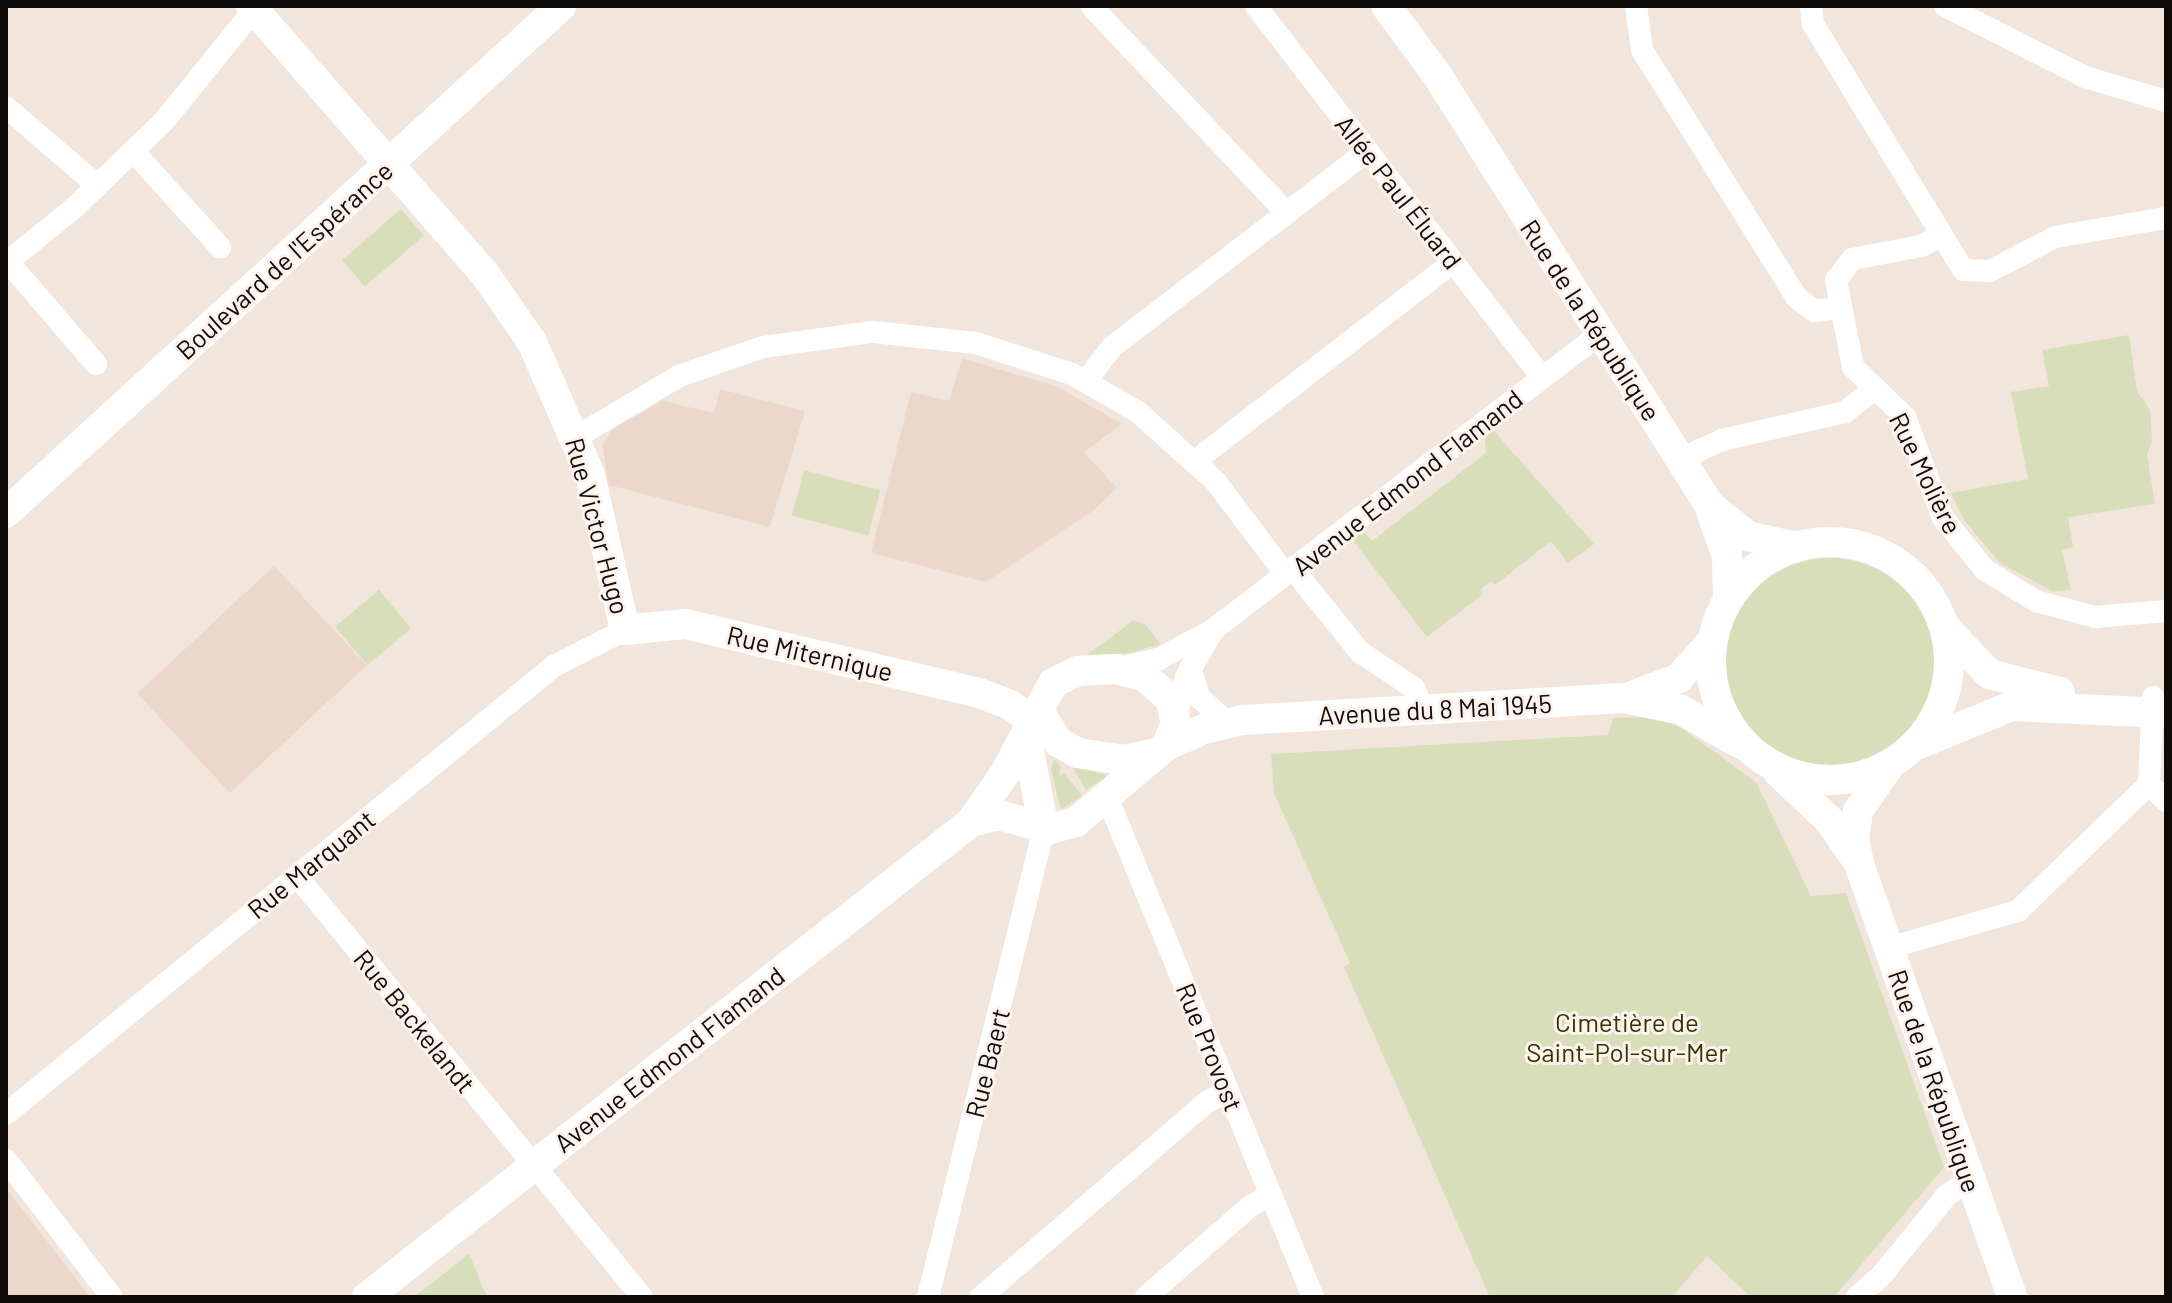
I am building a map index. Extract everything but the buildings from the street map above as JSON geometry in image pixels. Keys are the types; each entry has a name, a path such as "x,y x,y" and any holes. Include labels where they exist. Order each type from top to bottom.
{"street":[{"name":"Boulevard de l'Espérance","path":"6,513 561,6"},
{"path":"1091,6 1287,213"},
{"name":"Allée Paul Éluard","path":"1256,6 1542,378"},
{"name":"Rue de la République","path":"1371,6 1473,138"},
{"name":"Rue de la République","path":"1386,6 1437,75 1473,138 1708,503 1725,547 1728,599"},
{"path":"1636,6 1639,45 1797,298 1814,311 1840,308"},
{"path":"1811,6 1813,24 1959,266 1974,274 1996,268 2047,239 2166,218"},
{"path":"1945,6 2085,77 2166,101"},
{"name":"Rue Victor Hugo","path":"254,7 516,316 576,437 590,475 625,630"},
{"path":"96,364 7,263 98,186 133,151 199,81 254,7"},
{"path":"6,107 98,186"},
{"path":"133,151 220,247"},
{"path":"1086,381 1112,347 1367,151"},
{"name":"Rue Molière","path":"1940,236 1921,246 1848,261 1836,280 1853,367 1873,390 1905,417 1939,512 1964,549 1993,577 2027,598 2081,615 2118,618 2166,611"},
{"path":"1195,461 1453,262"},
{"path":"576,437 650,392 706,365 825,335 882,332 960,340 1029,357 1086,381 1138,412 1195,461 1360,652 1414,688 1424,710"},
{"name":"Avenue Edmond Flamand","path":"1214,629 1600,334"},
{"path":"1680,459 1722,440 1845,412 1873,390"},
{"name":"Rue de la République","path":"1708,503 1748,536 1796,547"},
{"path":"1840,543 1884,555 1920,583 1942,623 1972,660 1998,678 2159,705 2012,706 1855,778 1827,781 1758,757 1718,703 1711,670 1712,641 1728,599 1757,567 1796,547 1840,543"},
{"path":"1903,754 1932,723 1945,691 1949,657 1942,623"},
{"name":"Rue Miternique","path":"625,630 665,624 695,626 994,697"},
{"path":"971,822 999,815 1044,829 1071,824 1107,797 1165,748 1175,706 1190,668 1214,629"},
{"path":"971,822 1040,715 1078,671 1116,669 1159,659 1214,629"},
{"name":"Rue Marquant","path":"6,1114 554,666 625,630"},
{"name":"Avenue du 8 Mai 1945","path":"1627,698 1679,678 1712,641"},
{"path":"1190,668 1200,698 1231,717"},
{"path":"1116,669 1145,677 1175,706 1231,717"},
{"path":"994,697 1024,695 1072,751 1106,760 1141,758 1231,717"},
{"path":"994,697 1040,715"},
{"name":"Avenue du 8 Mai 1945","path":"1231,717 1627,698 1681,710 1758,757"},
{"path":"1888,948 2018,911 2149,784 2159,705"},
{"path":"1040,715 1044,829"},
{"name":"Rue de la République","path":"1903,754 1858,811 1854,838 1859,864 2012,1297"},
{"name":"Rue de la République","path":"1758,757 1829,820 1859,864"},
{"path":"2149,784 2166,801"},
{"name":"Rue Provost","path":"1107,797 1313,1297"},
{"name":"Avenue Edmond Flamand","path":"367,1297 971,822"},
{"name":"Rue Baert","path":"928,1297 1044,829"},
{"name":"Rue Backelandt","path":"297,876 642,1297"},
{"path":"981,1297 1204,1104 1228,1091"},
{"path":"6,1160 112,1297"},
{"path":"1857,1297 1947,1195 1970,1180"},
{"path":"1152,1294 1249,1207 1271,1195"}],"shaded area":[{"path":"962,358 1058,387 1122,424 1084,452 1117,488 1094,510 986,582 871,553 911,392 949,401"},
{"path":"720,389 805,411 770,527 609,485 602,445 613,429 663,401 714,413"},
{"path":"274,566 367,665 230,793 137,694"},
{"path":"6,1188 90,1297 6,1297"}],"green space":[{"path":"401,209 424,235 365,287 342,260"},
{"path":"2129,335 2137,391 2150,410 2152,441 2147,455 2155,504 2068,517 2073,547 2062,550 2071,590 2052,591 2000,563 1964,520 1951,493 2028,479 2011,392 2049,386 2042,350"},
{"path":"1494,431 1594,544 1568,563 1551,541 1495,585 1491,581 1480,590 1483,594 1427,637 1352,539 1363,531 1372,541 1486,453 1485,437"},
{"path":"804,470 880,490 868,536 792,515"},
{"path":"1830,558 1870,566 1903,589 1926,622 1934,662 1926,702 1903,735 1870,758 1830,766 1790,758 1757,735 1734,702 1726,662 1734,622 1757,589 1790,566"},
{"path":"379,590 411,628 367,665 335,627"},
{"path":"1134,620 1146,625 1160,644 1129,653 1087,655"},
{"name":"Cimetière de Saint-Pol-sur-Mer","path":"1653,717 1680,727 1756,782 1811,896 1846,893 1944,1167 1834,1297 1751,1297 1707,1256 1672,1297 1490,1297 1344,967 1350,963 1274,793 1271,754 1608,735 1613,718"},
{"path":"1054,759 1061,767 1059,776 1064,773 1082,795 1061,810 1051,770"},
{"path":"1073,767 1103,774 1107,777 1086,790"},
{"path":"469,1254 487,1297 414,1297"}]}
